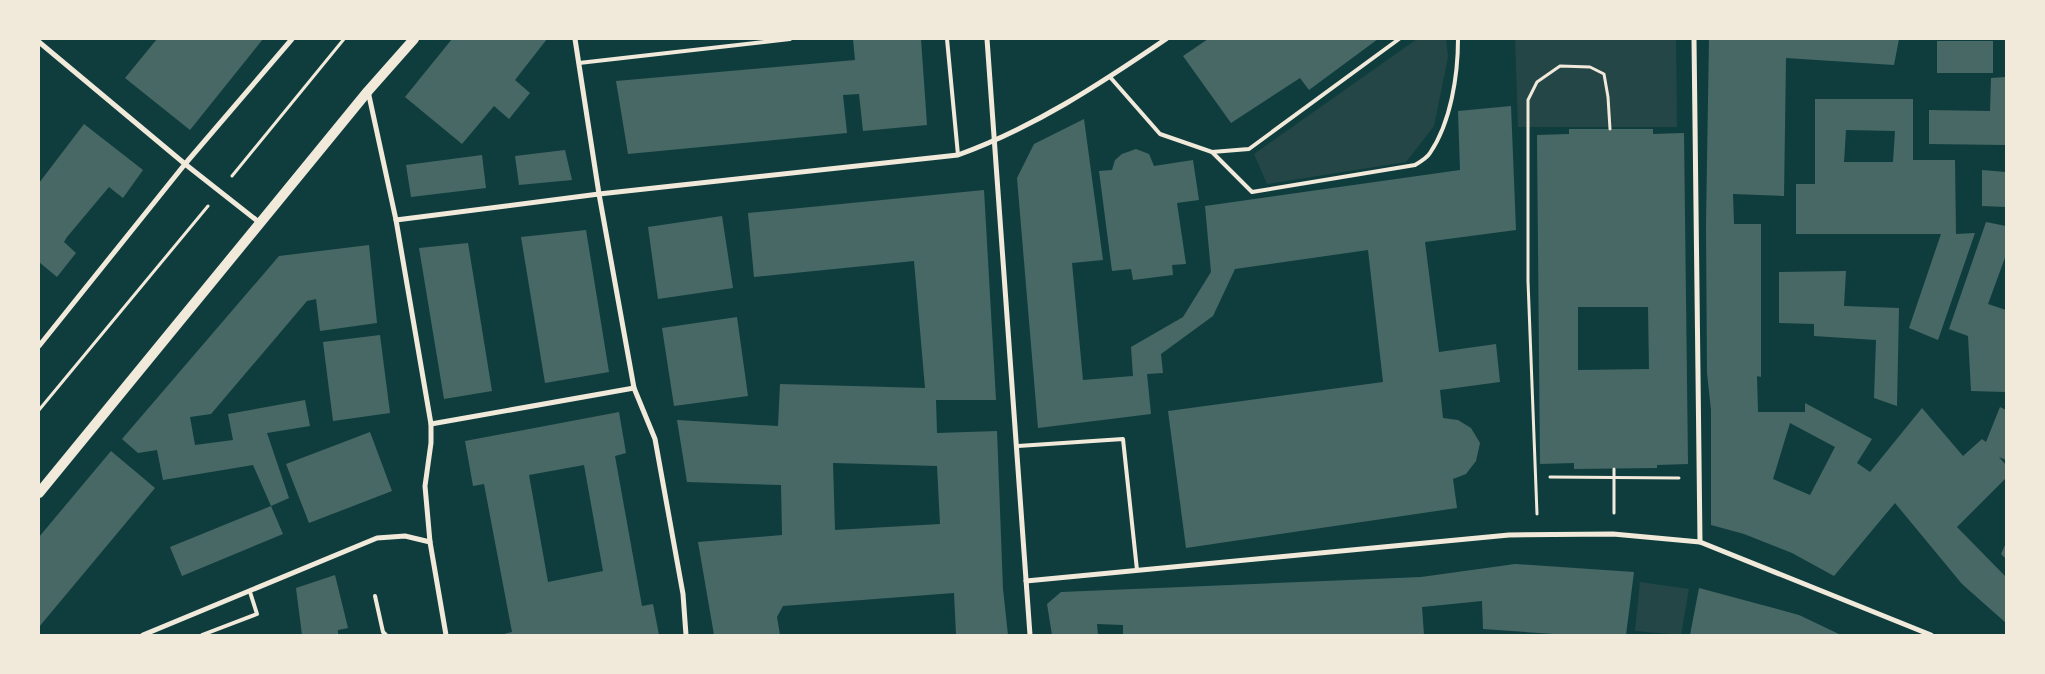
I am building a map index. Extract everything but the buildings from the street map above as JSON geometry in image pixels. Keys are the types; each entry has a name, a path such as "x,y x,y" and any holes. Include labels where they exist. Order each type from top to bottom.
{"main road":[{"path":"39,493 368,91 414,39"}],"street":[{"path":"39,346 185,164 292,39"},
{"path":"575,39 599,194 634,388 656,439 683,594 686,635"},
{"path":"987,39 1018,446 1030,635"},
{"path":"396,220 599,194 958,155 995,142 1084,94 1166,39"},
{"path":"1694,39 1700,542"},
{"path":"39,42 260,224"},
{"path":"368,91 396,220 431,424 431,444 425,486 430,542 446,635"},
{"path":"431,424 634,388"},
{"path":"1026,581 1509,535 1613,534 1700,542 1931,635"},
{"path":"144,635 377,538 405,536 430,542"}],"lane":[{"path":"947,39 958,155"},
{"path":"1110,77 1160,134 1212,152 1249,149 1399,39"},
{"path":"1212,152 1252,192 1416,165 1430,155 1444,125 1458,67 1458,39"},
{"path":"578,64 612,58 790,40"},
{"path":"1018,446 1124,440 1137,570"},
{"path":"202,635 257,614 250,592"},
{"path":"375,596 383,632 386,635"}],"path":[{"path":"232,177 344,39"},
{"path":"1540,535 1535,506 1528,281 1528,100 1536,82 1560,66 1590,67 1604,74 1610,129"},
{"path":"39,410 203,212"},
{"path":"1613,534 1614,469"},
{"path":"1550,477 1679,478"}],"shaded area":[{"path":"1417,39 1446,39 1448,57 1434,126 1406,162 1267,184 1254,154"},
{"path":"1515,39 1676,39 1677,127 1518,127"},
{"path":"1640,582 1689,589 1681,635 1635,631"}]}
